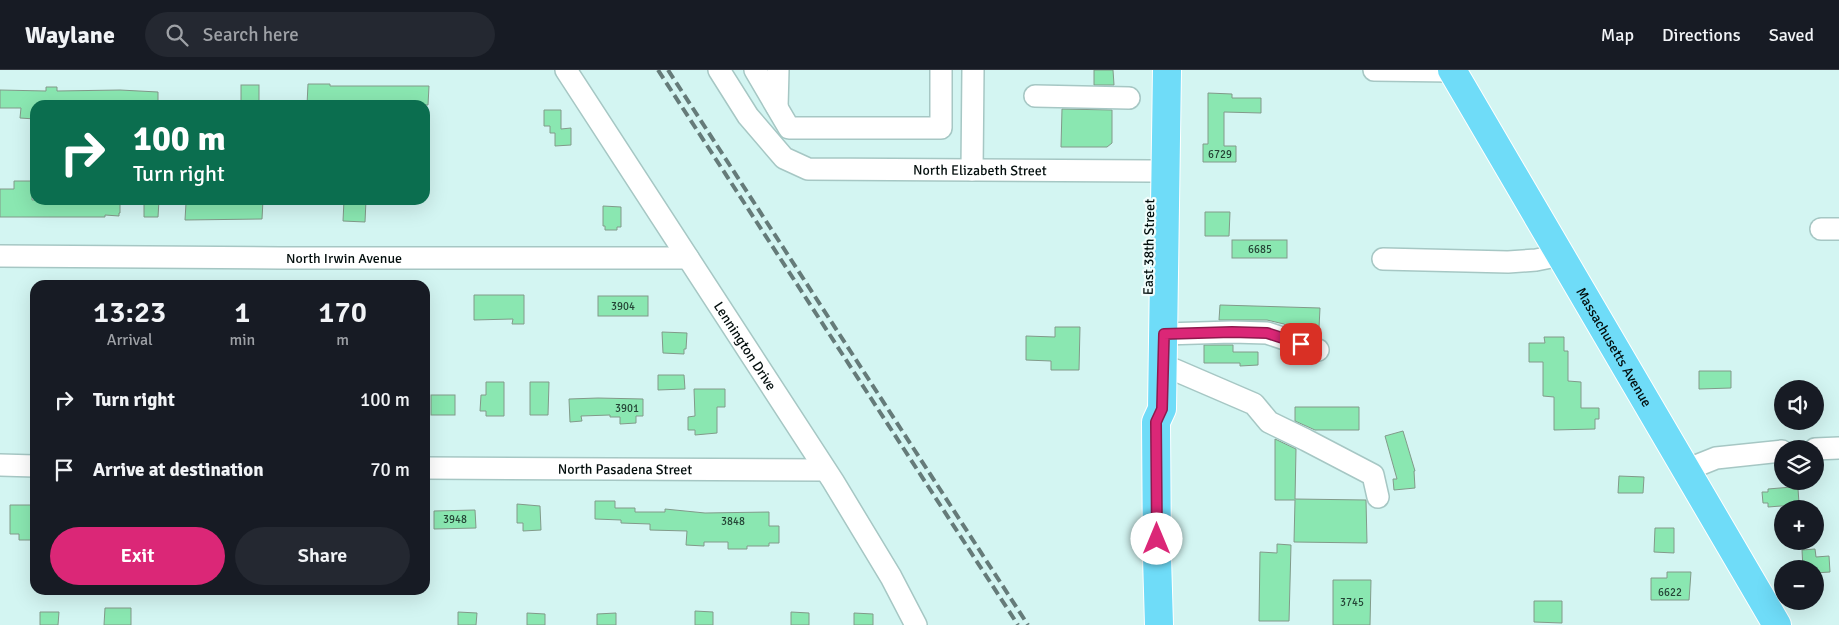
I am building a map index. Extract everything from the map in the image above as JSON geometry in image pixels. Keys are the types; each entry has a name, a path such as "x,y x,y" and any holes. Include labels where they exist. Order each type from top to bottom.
{"main road":[{"name":"East 38th Street","path":"1151,70 1148,410 1156,422"},
{"name":"East 38th Street","path":"1159,625 1156,422 1162,409 1164,370 1167,70"},
{"name":"Massachusetts Avenue","path":"1452,70 1776,625"}],"street":[{"name":"Lennington Drive","path":"566,70 858,520 916,625"},
{"name":"North Elizabeth Street","path":"719,70 748,116 784,158 808,170 1151,172"},
{"path":"755,70 789,128 941,128 941,70"},
{"path":"777,108 778,70"},
{"path":"972,170 974,70"},
{"path":"1374,70 1452,70"},
{"path":"1035,96 1129,98"},
{"path":"1384,259 1508,262 1536,260 1560,255"},
{"name":"North Irwin Avenue","path":"0,256 688,258"},
{"path":"1164,334 1267,333 1318,350"},
{"path":"1164,370 1175,370 1254,404 1269,422 1373,475 1378,497"},
{"path":"1824,449 1839,448"},
{"path":"1686,470 1716,458 1774,452"},
{"path":"0,466 30,466"},
{"name":"North Pasadena Street","path":"430,468 825,470"}],"building":[{"path":"1094,70 1113,70 1114,85 1094,85"},
{"path":"308,84 330,84 330,86 429,86 428,100 307,100"},
{"path":"241,85 259,85 259,100 241,100"},
{"path":"46,87 57,87 57,91 120,90 158,92 158,100 30,100 30,119 20,118 21,108 0,108 0,90 46,91"},
{"path":"1208,93 1232,94 1232,98 1261,98 1261,113 1224,112 1224,146 1236,146 1236,162 1203,162 1203,144 1208,144"},
{"path":"1062,109 1112,110 1112,143 1107,147 1061,147"},
{"path":"544,110 561,110 561,129 571,128 571,145 555,146 555,133 550,133 550,126 544,126"},
{"path":"14,181 30,181 30,205 120,205 120,213 119,216 105,215 105,217 0,217 0,189 14,189"},
{"path":"144,205 159,205 158,217 144,217"},
{"path":"186,205 263,205 262,219 185,220"},
{"path":"344,205 366,205 365,222 343,221"},
{"path":"603,206 621,207 621,227 617,227 617,230 605,230 605,226 603,226"},
{"path":"1205,212 1230,212 1229,236 1205,236"},
{"path":"1232,240 1287,240 1287,258 1232,258"},
{"path":"474,295 524,295 524,324 512,324 513,319 474,320"},
{"path":"598,296 648,296 648,316 598,316"},
{"path":"1220,305 1320,308 1319,328 1288,327 1284,324 1267,320 1219,320"},
{"path":"1055,327 1080,327 1079,370 1051,370 1051,361 1026,360 1026,336 1055,337"},
{"path":"662,332 687,333 684,354 663,353"},
{"path":"1544,337 1564,337 1564,351 1568,351 1568,381 1581,382 1581,408 1599,408 1599,419 1595,419 1595,429 1554,430 1554,397 1543,396 1543,362 1529,362 1529,343 1545,343"},
{"path":"1204,345 1233,345 1233,352 1258,352 1258,365 1240,366 1240,363 1204,363"},
{"path":"1699,371 1731,371 1731,388 1699,389"},
{"path":"658,375 684,375 685,389 658,390"},
{"path":"486,382 504,382 504,416 486,416 486,411 480,411 481,395 486,395"},
{"path":"530,382 549,382 548,415 530,415"},
{"path":"694,389 725,389 725,407 717,407 717,433 695,435 695,430 688,430 688,417 695,416"},
{"path":"431,395 455,395 455,415 431,415"},
{"path":"569,399 643,399 643,416 636,416 636,423 620,424 620,417 610,417 610,415 581,416 582,421 570,422"},
{"path":"1295,407 1359,407 1359,430 1315,430 1295,421"},
{"path":"1403,431 1415,471 1415,488 1394,490 1393,479 1397,479 1385,436"},
{"path":"1275,439 1296,449 1295,499 1366,500 1367,543 1294,542 1295,500 1275,500"},
{"path":"1619,476 1644,477 1643,493 1618,493"},
{"path":"1768,489 1798,490 1799,500 1774,500 1774,507 1768,507 1768,503 1763,503 1762,492 1768,492"},
{"path":"595,501 615,501 615,508 635,508 635,512 665,512 665,509 705,513 769,512 769,526 779,526 779,543 769,543 769,546 747,546 747,549 728,549 728,542 704,542 704,546 686,545 687,531 650,530 650,524 621,523 621,520 595,519"},
{"path":"517,504 540,506 541,530 523,531 523,523 517,523"},
{"path":"10,505 30,505 30,540 19,540 19,534 10,534"},
{"path":"475,510 476,528 434,529 434,511"},
{"path":"1655,528 1674,528 1674,553 1654,552"},
{"path":"1277,544 1291,545 1289,621 1259,621 1260,552 1277,553"},
{"path":"1802,550 1815,550 1816,557 1829,556 1830,572 1824,572 1824,560 1803,560"},
{"path":"1667,572 1691,572 1689,600 1651,600 1651,578 1667,578"},
{"path":"1333,580 1371,580 1370,625 1333,625"},
{"path":"1534,601 1562,601 1562,623 1534,622"},
{"path":"105,608 131,608 131,625 104,625"},
{"path":"695,611 713,612 713,625 695,625"},
{"path":"40,612 59,612 58,625 40,625"},
{"path":"458,612 477,613 476,625 458,625"},
{"path":"791,612 809,613 809,625 791,625"},
{"path":"527,613 545,614 545,625 527,625"},
{"path":"616,613 616,625 597,625 597,614"},
{"path":"854,613 873,614 873,625 854,625"}],"railway":[{"path":"658,70 1018,625"},
{"path":"668,70 1028,625"}],"route":[{"path":"1157,539 1156,422 1162,409 1164,334 1267,333 1301,344"}]}
